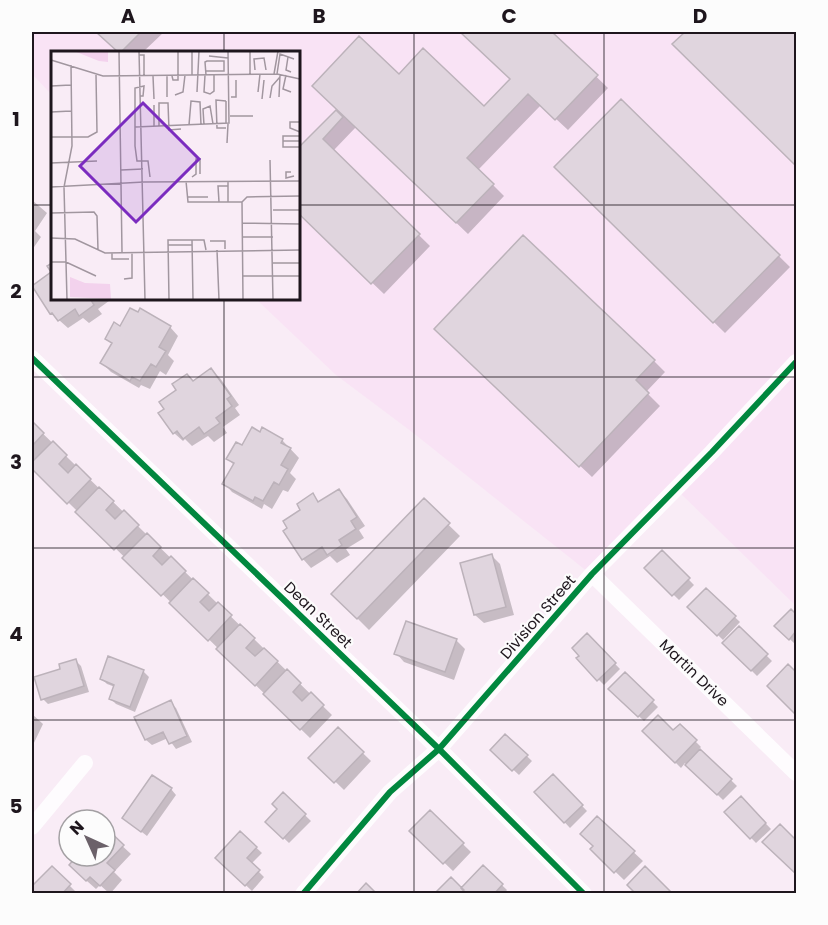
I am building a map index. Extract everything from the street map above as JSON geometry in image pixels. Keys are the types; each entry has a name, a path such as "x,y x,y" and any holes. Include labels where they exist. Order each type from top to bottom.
{"street":[{"name":"Dean Street","path":"32,358 440,749 584,894"},
{"name":"Division Street","path":"303,894 390,792 440,749 592,574 712,452 796,362"},
{"name":"Martin Drive","path":"592,574 796,773"},
{"path":"32,827 85,763"}],"shaded area":[{"path":"32,32 796,32 796,606 677,490 593,576 412,432 336,375 257,300 300,300 300,51 51,51 51,94 32,74"}],"building":[{"path":"96,32 141,32 122,51 117,51"},
{"path":"460,32 552,32 598,75 555,120 528,94 467,158 494,184 456,223 312,86 359,36 399,74 423,48 484,106 510,79"},
{"path":"685,32 796,33 796,166 672,44"},
{"path":"621,99 780,255 713,323 554,167"},
{"path":"336,110 343,117 323,139 420,234 371,284 300,215 300,146"},
{"path":"523,235 655,360 636,380 649,393 579,467 434,329"},
{"path":"51,272 51,300 91,300 94,305 79,316 75,309 58,321 52,313 50,314 32,286"},
{"path":"130,308 138,312 140,308 171,326 159,347 166,351 156,367 151,364 140,381 132,377 130,381 100,363 112,343 105,339 114,322 120,326"},
{"path":"211,368 231,396 227,399 232,406 216,418 220,423 204,434 199,427 183,439 177,431 173,434 158,413 164,409 159,402 176,390 172,384 187,374 193,381"},
{"path":"32,421 44,433 32,446"},
{"path":"252,427 260,432 262,427 283,439 281,443 291,448 281,465 288,469 279,485 274,482 263,501 255,497 253,501 222,484 234,463 226,459 236,442 242,445"},
{"path":"53,441 67,455 59,464 68,473 76,464 91,479 67,504 32,469 32,462"},
{"path":"99,487 114,501 106,510 115,519 124,510 139,525 114,550 75,512"},
{"path":"339,489 357,517 351,521 356,529 339,540 342,545 327,555 322,547 302,560 283,531 287,528 283,521 300,510 297,504 313,493 318,502"},
{"path":"424,498 450,523 357,619 331,594"},
{"path":"147,533 161,547 153,556 162,565 171,556 186,571 161,596 122,558"},
{"path":"662,550 690,578 672,596 644,568"},
{"path":"492,554 506,607 474,615 460,563"},
{"path":"193,578 209,593 200,602 209,611 218,602 232,615 208,641 169,603"},
{"path":"706,588 736,616 717,636 687,607"},
{"path":"791,609 796,614 796,631 789,640 774,626"},
{"path":"406,621 457,639 445,672 394,654"},
{"path":"240,624 255,638 246,648 255,656 264,648 278,661 255,686 216,649"},
{"path":"739,626 768,654 751,671 722,643"},
{"path":"587,633 616,663 597,681 576,658 579,656 572,648"},
{"path":"108,656 144,670 130,707 109,699 114,685 100,679"},
{"path":"76,659 84,686 41,700 34,677 60,669 59,664"},
{"path":"788,664 796,672 796,715 767,686"},
{"path":"287,669 301,683 293,692 302,701 311,692 324,705 300,730 263,694"},
{"path":"625,672 654,700 638,717 608,689"},
{"path":"171,700 187,736 169,744 163,732 145,740 134,717"},
{"path":"658,715 673,730 680,724 697,740 675,763 642,731"},
{"path":"338,727 364,752 334,783 308,758"},
{"path":"505,734 528,755 512,771 490,750"},
{"path":"700,749 732,779 717,795 685,765"},
{"path":"553,774 583,805 564,823 534,792"},
{"path":"152,775 172,788 141,832 122,818"},
{"path":"283,792 306,814 283,839 265,822 277,809 272,804"},
{"path":"741,796 766,823 750,839 724,812"},
{"path":"430,810 464,843 443,864 409,831"},
{"path":"597,816 635,851 614,873 590,849 593,846 580,834"},
{"path":"780,824 796,840 796,874 762,842"},
{"path":"240,831 257,847 247,858 260,870 245,886 215,858"},
{"path":"117,838 124,845 117,852"},
{"path":"483,865 503,884 494,894 466,894 461,888"},
{"path":"52,866 71,884 62,894 32,894 32,886"},
{"path":"645,866 673,894 636,894 627,885"},
{"path":"72,868 113,868 115,870 100,886 90,877 86,881"},
{"path":"451,877 464,890 461,894 438,894 436,892"},
{"path":"366,883 377,894 356,894"}],"cycle path":[{"path":"32,358 439,749 584,894"},
{"path":"303,894 390,792 439,749 592,574 712,452 796,362"}]}
